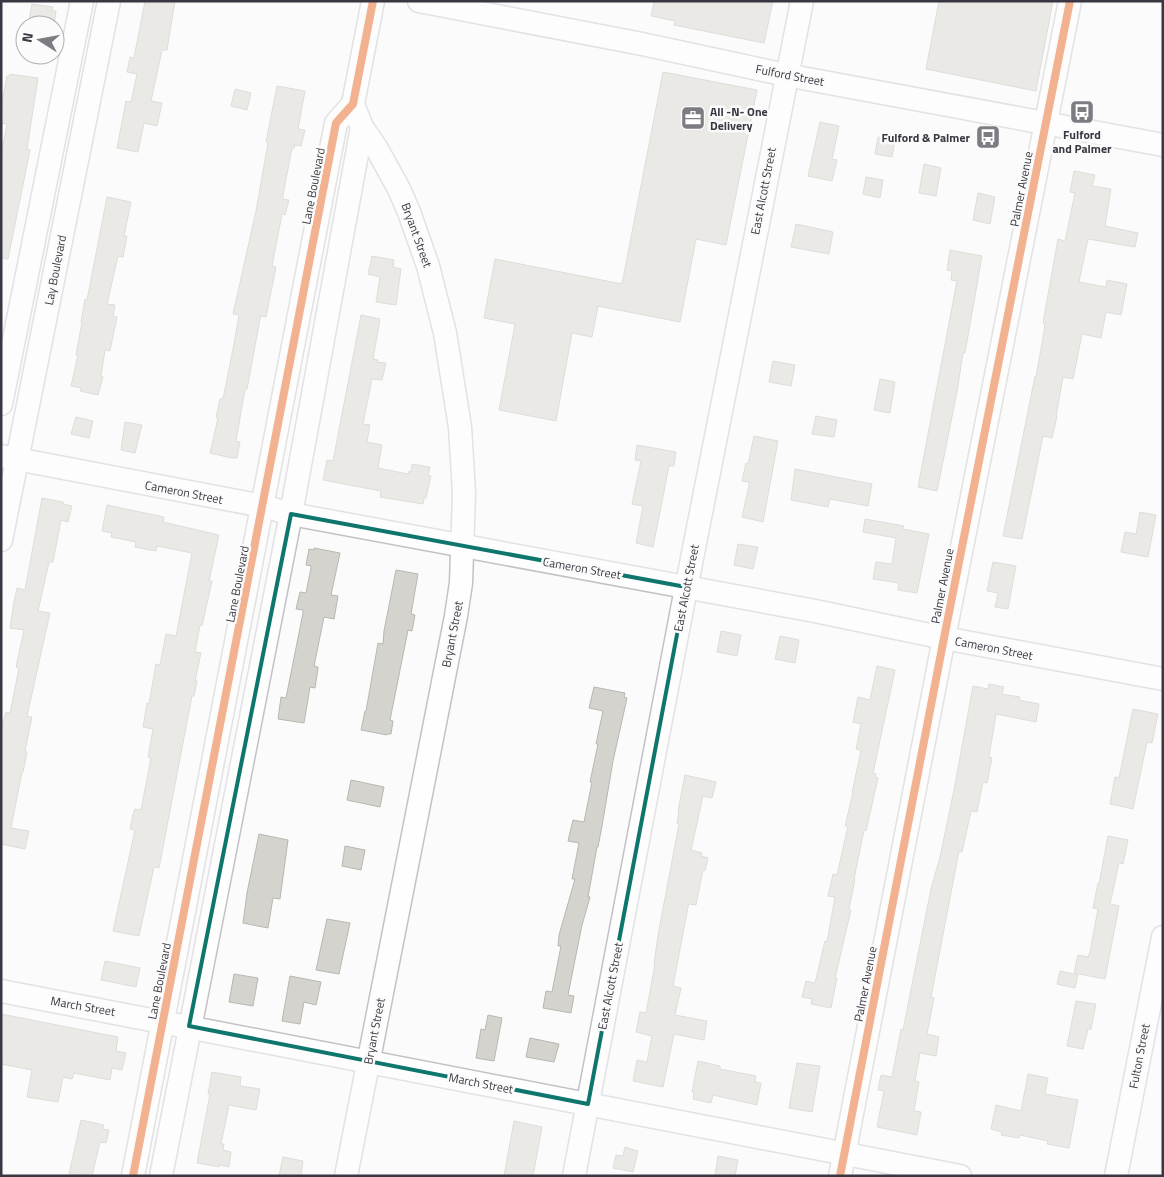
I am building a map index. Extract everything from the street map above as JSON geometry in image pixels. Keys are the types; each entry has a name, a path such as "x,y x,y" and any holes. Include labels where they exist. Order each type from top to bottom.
{"street":[{"path":"1,404 82,1"},
{"name":"Lay Boulevard","path":"1,540 9,457 70,196 109,1"},
{"name":"Lane Boulevard","path":"133,1176 336,123 352,104 372,1"},
{"name":"Fulford Street","path":"419,1 642,44 786,75 1163,145"},
{"name":"East Alcott Street","path":"574,1176 686,588 802,1"},
{"name":"Palmer Avenue","path":"842,1165 1070,1"},
{"name":"Bryant Street","path":"346,1176 456,616 461,583 464,493 462,444 457,404 445,333 428,266 399,189 377,149 362,127 352,104"},
{"path":"161,1176 292,514 362,127"},
{"path":"44,190 70,196"},
{"name":"Cameron Street","path":"9,457 263,506 292,514 1163,679"},
{"path":"214,756 242,761"},
{"name":"Fulton Street","path":"1116,1176 1163,937"},
{"name":"March Street","path":"1,991 588,1104 842,1165 960,1176"}],"highlighted area":[{"path":"291,514 686,587 588,1104 189,1026"}],"building":[{"path":"145,1 175,1 167,50 162,50 151,101 162,103 157,126 144,123 138,152 117,148 126,101 131,102 137,74 127,72 130,57 134,58"},
{"path":"654,1 773,1 764,43 674,25 675,21 651,16"},
{"path":"939,1 1053,1 1036,91 926,69"},
{"path":"32,4 53,7 52,11 56,11 55,15 30,15"},
{"path":"663,72 757,90 726,245 696,239 680,322 598,306 592,337 572,333 556,421 499,410 515,324 484,318 495,259 622,284"},
{"path":"10,74 38,78 27,149 30,150 8,259 1,258 1,156 7,124 1,123 1,108 7,76"},
{"path":"277,86 305,91 298,129 305,130 301,146 295,145 292,148 283,195 283,199 289,200 285,215 282,214 272,266 276,267 266,317 261,316 260,319 247,389 245,389 236,441 240,442 237,458 232,458 210,453 220,399 223,399 233,349 239,315 233,314 256,211 268,143 266,142"},
{"path":"235,89 251,93 247,110 231,106"},
{"path":"820,122 839,126 832,159 837,160 832,181 808,176"},
{"path":"878,137 895,140 892,157 875,154"},
{"path":"924,164 941,168 936,196 919,193"},
{"path":"1074,171 1095,175 1092,186 1111,189 1105,226 1138,233 1135,247 1088,239 1079,282 1106,287 1107,280 1127,284 1121,315 1106,312 1101,338 1082,334 1073,379 1063,377 1052,438 1043,436 1022,539 1003,536 1036,377 1044,332 1045,323 1043,323 1058,239 1065,241 1075,193 1070,192"},
{"path":"866,177 883,180 880,198 863,194"},
{"path":"978,193 995,197 990,224 973,220"},
{"path":"107,197 131,202 124,236 127,236 123,257 118,256 107,304 115,305 113,316 117,317 110,351 105,350 101,376 103,377 98,395 80,391 81,388 71,386 78,355 76,355 85,299 87,300"},
{"path":"796,224 833,232 829,254 791,247"},
{"path":"950,250 982,256 965,353 963,353 937,491 918,487 957,281 951,280 952,271 947,270"},
{"path":"372,256 394,260 393,267 401,269 396,305 376,302 380,277 368,274"},
{"path":"361,315 380,319 373,359 378,360 377,362 386,363 382,380 372,379 363,424 370,425 367,442 382,445 378,468 408,474 409,471 411,472 412,464 430,467 428,475 431,476 423,504 380,497 381,491 323,480 327,460 333,461"},
{"path":"773,361 795,365 791,386 769,382"},
{"path":"880,379 895,382 890,413 874,410"},
{"path":"816,416 837,420 834,437 812,434"},
{"path":"76,417 93,421 89,438 71,434"},
{"path":"125,422 142,425 135,453 121,450"},
{"path":"754,436 778,441 763,522 742,517 749,482 742,481"},
{"path":"637,445 676,452 674,466 669,466 653,547 636,543 643,506 632,504 641,461 635,460"},
{"path":"795,469 872,484 868,506 830,499 828,507 791,500"},
{"path":"42,498 63,502 63,504 72,506 68,522 61,520 53,562 49,562 38,611 50,613 27,716 32,717 25,751 27,752 11,828 29,831 25,849 1,844 1,730 6,712 10,713 19,668 16,667 24,630 10,628 14,602 17,588 25,590"},
{"path":"107,505 164,517 163,522 219,535 209,581 212,581 195,652 201,653 195,681 197,681 194,696 192,696 159,868 154,867 139,936 113,931 135,830 130,829 133,814 135,809 141,810 151,758 148,757 153,729 143,727 147,703 149,704 156,664 160,665 166,634 176,636 192,553 157,546 156,551 135,547 136,542 111,537 112,533 102,531"},
{"path":"1140,512 1156,515 1148,557 1121,552 1125,532 1136,534"},
{"path":"865,519 904,526 903,529 929,534 917,593 898,590 899,583 873,579 876,562 892,564 896,538 863,532"},
{"path":"738,544 758,547 753,569 734,565"},
{"path":"314,548 340,553 331,595 338,596 334,619 324,617 314,666 318,667 315,688 310,687 304,723 278,719 281,697 286,698 303,613 303,610 296,609 300,592 306,593 311,566 306,565 309,549 314,550"},
{"path":"993,562 1016,566 1008,609 995,607 998,593 987,591"},
{"path":"396,570 418,574 411,614 415,615 412,631 408,630 390,720 393,721 391,734 387,735 361,730 378,643 383,644"},
{"path":"721,631 741,635 737,656 717,652"},
{"path":"780,636 799,640 795,663 775,659"},
{"path":"877,666 895,670 873,773 878,778 866,831 864,830 849,909 851,910 835,978 837,978 831,1008 811,1004 812,999 802,997 806,981 815,983 825,941 827,942 835,897 828,896 833,874 837,875 848,826 845,826 861,750 856,749 861,724 853,722 858,697 870,700"},
{"path":"989,684 1004,687 1002,694 1020,697 1019,700 1039,704 1036,722 996,714 989,757 992,758 987,783 983,782 977,812 971,811 962,852 959,851 931,997 934,998 927,1034 939,1037 936,1056 920,1053 915,1081 919,1082 914,1111 921,1112 917,1135 877,1127 884,1091 878,1090 881,1075 892,1077 931,889 940,857 954,790 973,686 988,689"},
{"path":"594,687 625,693 624,697 627,698 597,847 588,897 590,897 582,925 568,995 574,996 571,1013 543,1008 546,991 552,992 561,946 558,946 559,935 575,879 572,879 579,843 568,841 573,820 584,822 592,782 590,782 603,711 589,708"},
{"path":"1133,709 1158,714 1152,743 1147,742 1133,809 1110,804 1115,777 1119,778"},
{"path":"685,775 716,782 712,798 703,796 691,850 702,853 701,856 708,858 705,871 703,870 696,905 689,904 688,907 673,986 681,988 675,1015 707,1021 704,1040 674,1034 663,1087 633,1081 637,1060 647,1062 652,1036 636,1032 640,1012 646,1013 658,935 679,824 677,823 678,811"},
{"path":"351,780 384,787 380,807 347,800"},
{"path":"259,834 288,840 280,899 273,898 268,928 243,923"},
{"path":"1108,836 1128,840 1123,864 1119,863 1110,904 1119,906 1105,979 1074,973 1078,955 1088,957 1090,952 1098,909 1093,908"},
{"path":"345,846 365,850 361,870 342,866"},
{"path":"327,919 350,923 339,974 316,970"},
{"path":"105,961 140,968 136,987 101,980"},
{"path":"1060,971 1078,975 1075,988 1057,984"},
{"path":"234,974 258,978 253,1006 229,1002"},
{"path":"290,976 321,982 316,1005 304,1002 300,1024 282,1021"},
{"path":"1076,1001 1096,1004 1091,1029 1088,1029 1083,1049 1067,1046"},
{"path":"1,1014 118,1037 116,1051 126,1053 122,1070 112,1068 110,1080 74,1073 72,1079 63,1077 58,1102 27,1097 32,1070 1,1064"},
{"path":"488,1015 502,1018 494,1061 476,1058 481,1029 485,1030"},
{"path":"530,1038 559,1044 554,1062 526,1057"},
{"path":"698,1061 720,1066 720,1069 756,1076 755,1082 761,1083 757,1105 713,1095 711,1103 693,1099 694,1092 692,1092"},
{"path":"797,1063 820,1066 812,1112 789,1108"},
{"path":"212,1072 241,1077 240,1086 260,1089 256,1110 229,1105 221,1144 224,1144 223,1150 231,1152 229,1167 197,1163 210,1094 208,1094"},
{"path":"1028,1074 1048,1078 1045,1094 1078,1100 1069,1148 1047,1144 1048,1141 1020,1135 1019,1138 1001,1135 1002,1132 991,1129 996,1105 1021,1111"},
{"path":"81,1120 104,1125 103,1129 109,1130 106,1143 100,1142 92,1176 69,1174"},
{"path":"514,1121 542,1127 533,1176 504,1176"},
{"path":"625,1147 638,1151 633,1172 613,1168 616,1155 623,1156"},
{"path":"718,1156 738,1160 735,1176 715,1176"},
{"path":"283,1157 303,1161 301,1176 279,1176"}],"cycle path":[{"path":"133,1176 336,123 353,104 373,1"},
{"path":"840,1176 1070,1"}],"place":[{"name":"Fulford and Palmer","path":"1082,112"},
{"name":"All -N- One Delivery","path":"693,118"},
{"name":"Fulford & Palmer","path":"988,137"}]}
